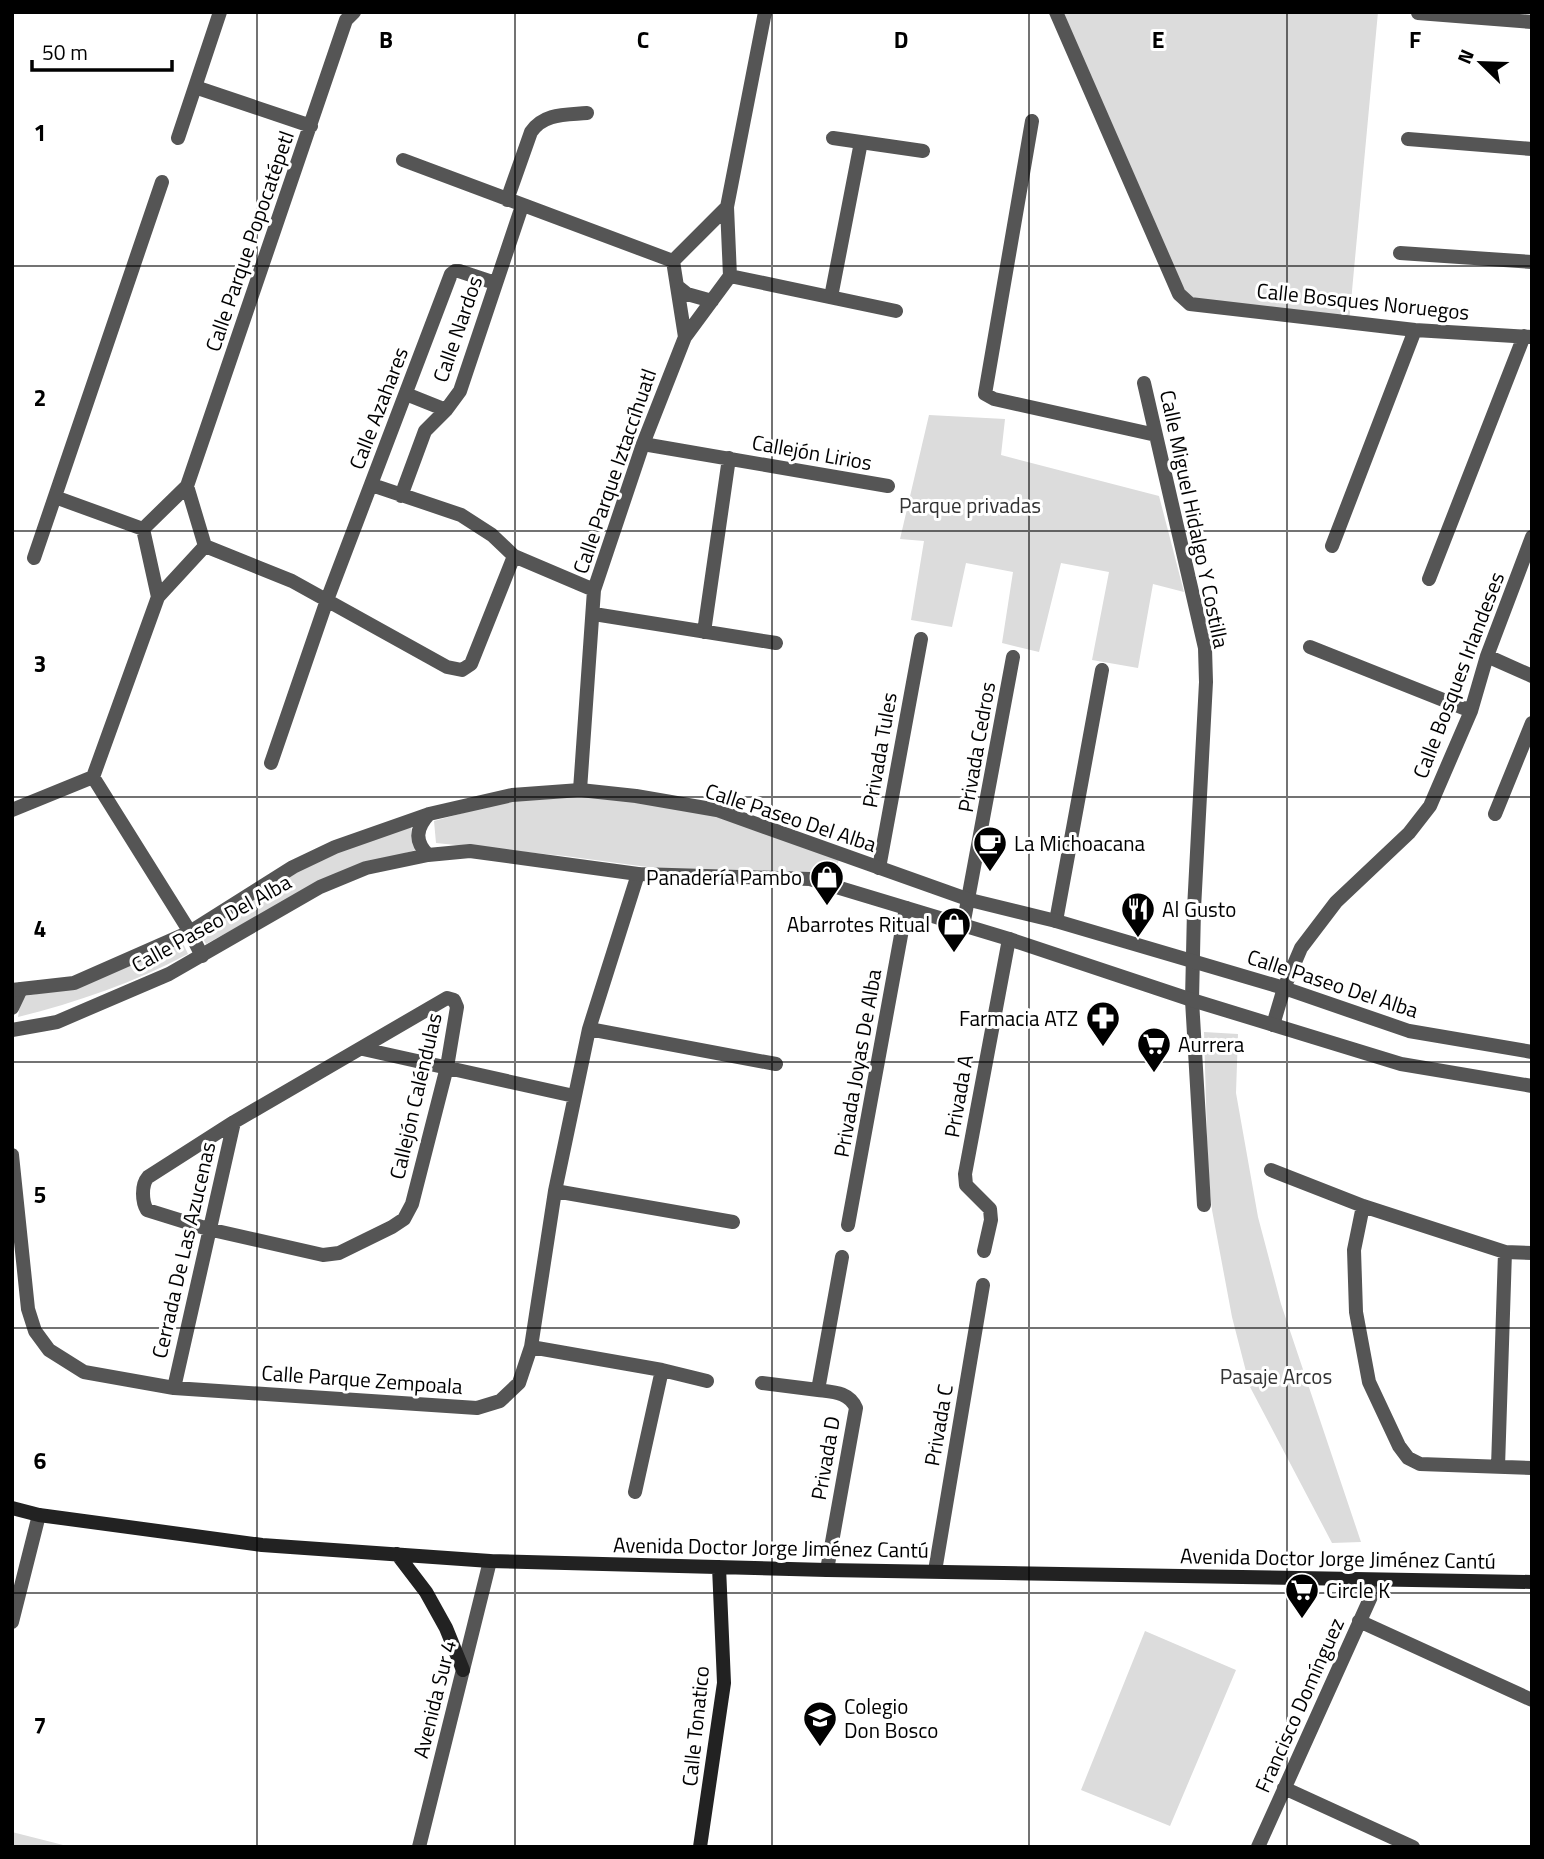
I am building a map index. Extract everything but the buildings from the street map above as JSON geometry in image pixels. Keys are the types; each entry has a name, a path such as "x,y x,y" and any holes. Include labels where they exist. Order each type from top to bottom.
{"main road":[{"name":"Avenida Doctor Jorge Jiménez Cantú","path":"12,1508 39,1515 262,1545 490,1561 827,1570 1532,1582"},
{"path":"397,1554 426,1592 446,1628 463,1670"},
{"name":"Calle Tonatico","path":"700,1847 724,1683 719,1567"}],"street":[{"path":"178,138 220,12"},
{"name":"Calle Parque Popocatépetl","path":"143,529 187,486 346,20 354,12"},
{"path":"765,12 727,207 730,276 896,311"},
{"name":"Calle Bosques Noruegos","path":"1056,12 1179,294 1190,304 1415,330 1528,337"},
{"path":"1418,13 1532,22"},
{"path":"195,87 311,126"},
{"path":"507,200 531,132 538,122 548,117 587,113"},
{"path":"1032,121 985,394 994,400 1156,435"},
{"path":"833,138 923,151"},
{"path":"1408,139 1532,149"},
{"path":"831,297 861,142"},
{"path":"402,160 673,261"},
{"path":"34,558 162,182"},
{"name":"Calle Nardos","path":"401,496 425,431 460,391 522,206"},
{"path":"673,261 727,207"},
{"path":"1400,253 1532,262"},
{"path":"673,261 685,337"},
{"name":"Calle Azahares","path":"271,763 327,600 451,274 459,271 495,283"},
{"name":"Calle Parque Iztaccíhuatl","path":"580,790 594,590 643,444 685,337 730,276"},
{"path":"677,286 696,298 712,301"},
{"path":"1332,546 1415,330"},
{"path":"1429,579 1528,337"},
{"name":"Calle Miguel Hidalgo Y Costilla","path":"1144,383 1205,648 1206,682 1192,1000 1204,1205"},
{"path":"406,394 446,410"},
{"name":"Callejón Lirios","path":"643,444 887,486"},
{"path":"704,632 729,458"},
{"path":"372,485 461,515 492,535 514,556 594,590"},
{"path":"187,486 205,546"},
{"path":"55,497 143,529 158,597"},
{"name":"Calle Bosques Irlandeses","path":"1273,1025 1284,988 1301,948 1336,902 1409,833 1430,806 1471,711 1487,656 1526,569 1532,537"},
{"path":"205,546 292,581 447,667 462,670 471,664 514,556"},
{"path":"12,810 93,777 158,597 205,546"},
{"path":"594,614 776,643"},
{"name":"Privada Tules","path":"879,868 921,639"},
{"path":"1310,647 1471,711"},
{"path":"1487,656 1532,676"},
{"name":"Privada Cedros","path":"963,926 970,900 1013,657"},
{"path":"1056,920 1102,670"},
{"path":"1495,814 1532,723"},
{"path":"93,777 190,932 202,956"},
{"name":"Calle Paseo Del Alba","path":"17,989 74,983 190,932 293,867 335,846 429,814 512,795 580,790 636,796 717,810 970,900 1056,920 1284,988 1409,1031 1532,1052"},
{"path":"428,855 420,846 417,836 429,814"},
{"name":"Calle Paseo Del Alba","path":"12,1030 57,1022 169,974 320,887 346,875 428,855 470,851 638,874 810,879 1009,939 1192,1000 1401,1064 1532,1086"},
{"name":"Calle Parque Zempoala","path":"12,1155 16,1234 28,1309 35,1331 49,1350 84,1372 174,1388 477,1408 500,1401 519,1383 531,1347 555,1191 589,1028 638,874"},
{"name":"Privada Joyas De Alba","path":"848,1225 906,908"},
{"name":"Privada A","path":"984,1251 991,1220 990,1209 966,1185 965,1174 1009,939"},
{"path":"12,1008 17,989"},
{"name":"Callejón Caléndulas","path":"447,998 454,1000 457,1007 456,1018 447,1068 412,1204 404,1219 331,1255 208,1229 147,1210 144,1182 234,1122 363,1049 439,1001 447,998"},
{"path":"589,1028 776,1064"},
{"path":"363,1049 574,1096"},
{"name":"Cerrada De Las Azucenas","path":"174,1388 234,1122"},
{"path":"1271,1170 1363,1206 1505,1252 1532,1253"},
{"path":"555,1191 733,1222"},
{"path":"1363,1206 1354,1250 1356,1312 1369,1382 1399,1446 1408,1458 1420,1464 1532,1468"},
{"path":"1498,1467 1505,1252"},
{"name":"Privada D","path":"827,1570 856,1408 852,1399 843,1394 818,1390 842,1257"},
{"name":"Privada C","path":"935,1571 984,1285"},
{"path":"531,1347 662,1370 707,1381"},
{"path":"635,1492 662,1370"},
{"path":"762,1383 818,1390"},
{"path":"12,1622 39,1515"},
{"name":"Avenida Sur 4","path":"419,1847 490,1561"},
{"name":"Francisco Domínguez","path":"1258,1847 1378,1581"},
{"path":"1359,1621 1532,1700"},
{"path":"1284,1788 1413,1847"}],"green space":[{"path":"1056,12 1378,12 1349,323 1190,304"},
{"name":"Parque privadas","path":"929,415 1005,419 1001,455 1159,496 1184,592 1153,584 1138,668 1092,660 1109,572 1061,563 1039,652 1002,643 1013,572 966,563 952,627 911,620 924,541 900,539"},
{"path":"629,797 717,812 839,859 833,880 655,868 436,843 434,821 518,798"},
{"path":"411,827 416,850 339,872 206,944 198,930 324,856"},
{"path":"181,939 188,954 147,974 105,991 18,1017 21,997 62,989"},
{"name":"Pasaje Arcos","path":"1204,1032 1238,1034 1236,1093 1258,1217 1281,1304 1361,1542 1332,1543 1250,1387 1232,1317 1212,1210 1208,1171"},
{"path":"1145,1631 1236,1670 1170,1826 1081,1790"},
{"path":"12,1832 71,1847 12,1847"}],"place":[{"name":"La Michoacana","path":"990,873"},
{"name":"Panadería Pambo","path":"827,907"},
{"name":"Al Gusto","path":"1138,939"},
{"name":"Abarrotes Ritual","path":"954,954"},
{"name":"Farmacia ATZ","path":"1103,1048"},
{"name":"Aurrera","path":"1154,1074"},
{"name":"Circle K","path":"1302,1620"},
{"name":"Colegio Don Bosco","path":"820,1748"}]}
